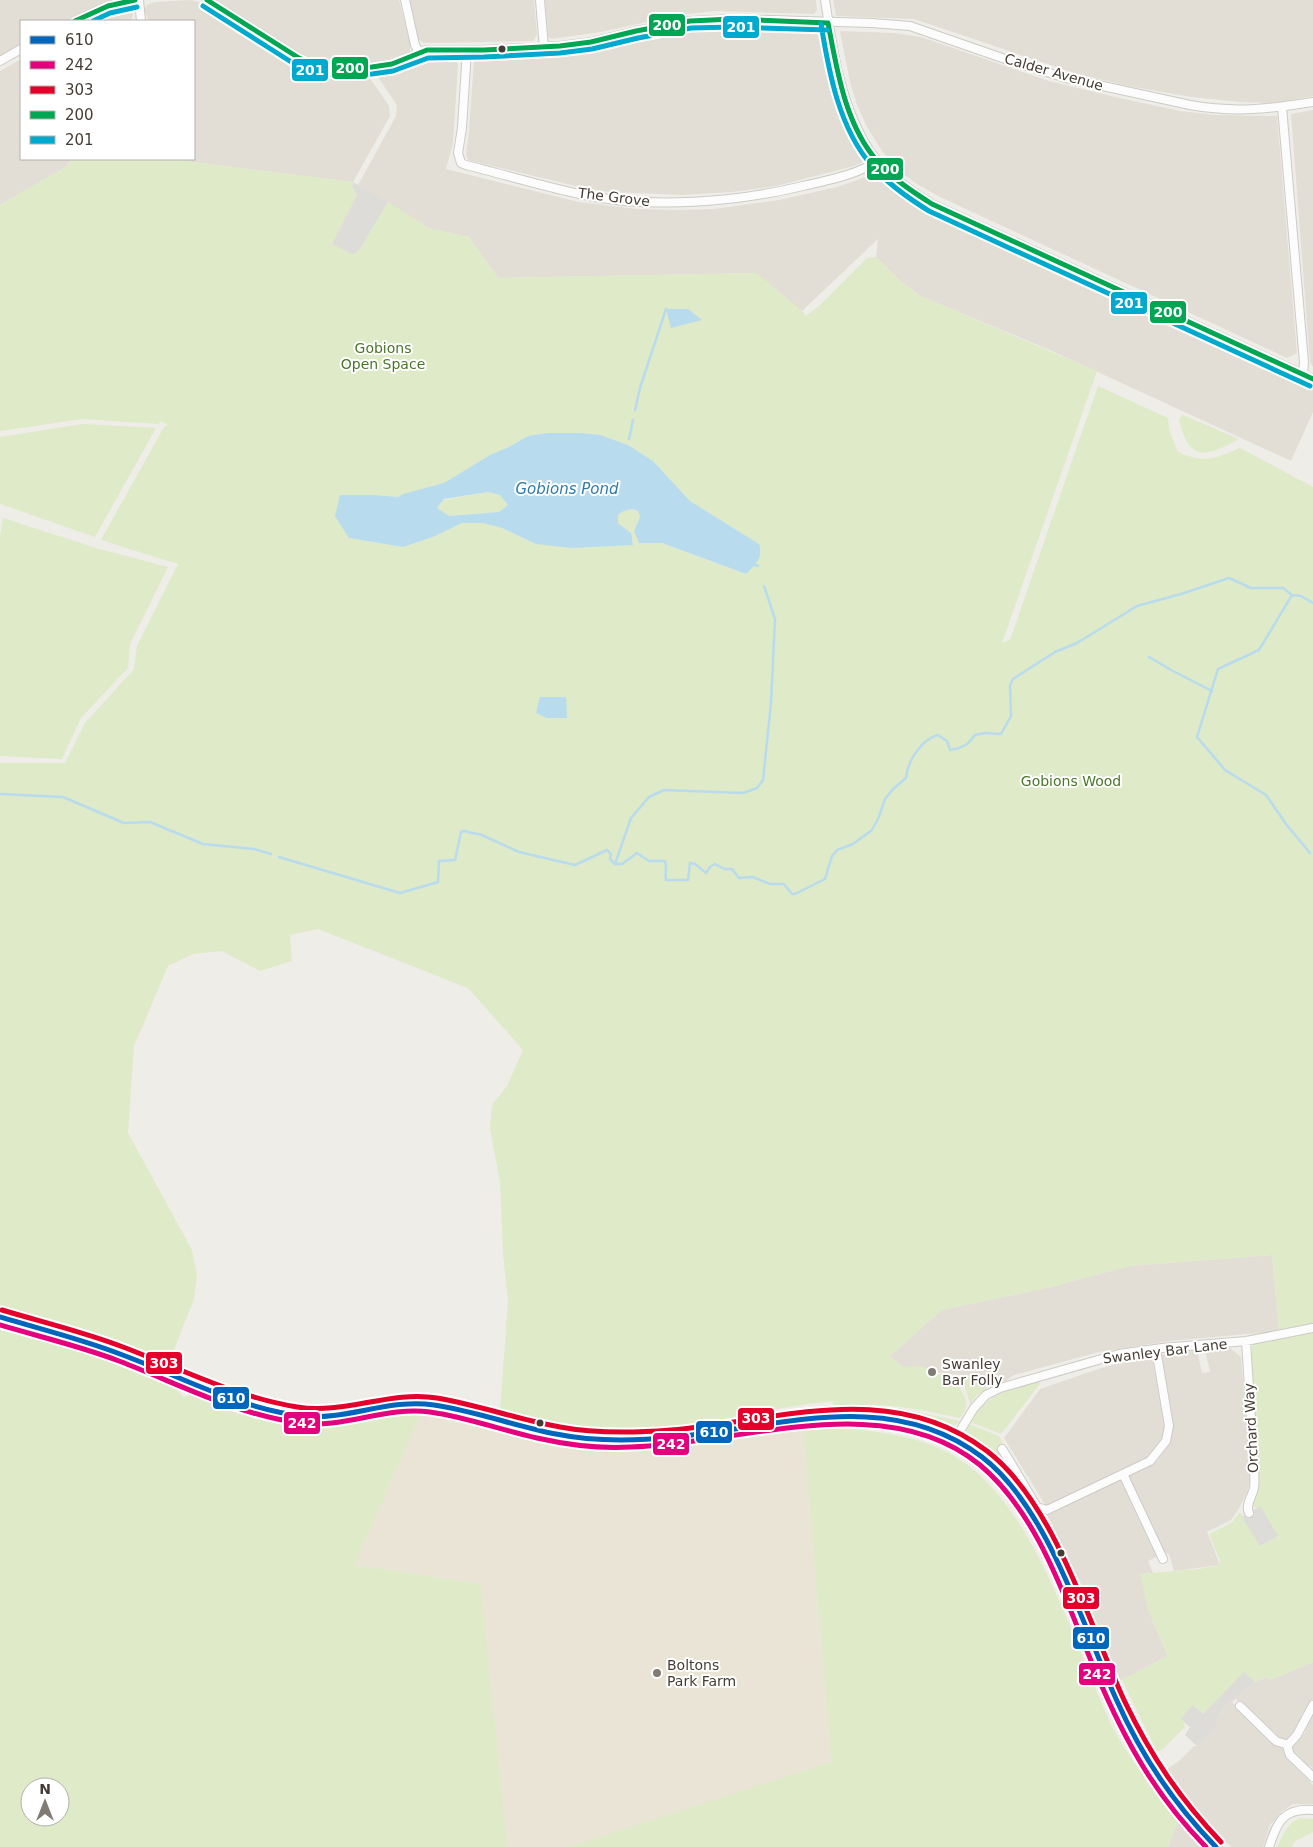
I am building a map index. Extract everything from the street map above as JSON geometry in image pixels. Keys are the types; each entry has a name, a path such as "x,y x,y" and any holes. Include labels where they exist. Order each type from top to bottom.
{"street":[{"path":"76,20 108,6 135,0"},
{"path":"139,0 140,20"},
{"name":"Calder Avenue","path":"207,0 288,53 317,66 372,68 392,64 428,50 544,48 592,42 636,30 690,21 734,19 872,23 910,26 1066,78 1190,106 1210,109 1251,110 1313,102"},
{"path":"405,0 415,45 419,52"},
{"path":"540,0 544,48"},
{"path":"825,0 838,72 846,101 859,131 872,154 899,182 932,204 1313,379"},
{"name":"The Grove","path":"467,50 462,128 458,153 462,163 466,165 585,195 634,201 673,202 760,196 858,172 878,161"},
{"path":"0,61 20,51"},
{"path":"1282,107 1303,352 1304,369 1302,374"},
{"path":"0,1318 113,1351 239,1402 262,1409 306,1416 329,1416 399,1404 430,1404 570,1437 635,1440 693,1436 818,1418 858,1416 889,1417 936,1429 972,1449 997,1470 1020,1498 1049,1547 1123,1716 1147,1762 1175,1803 1216,1847"},
{"name":"Swanley Bar Lane","path":"955,1439 974,1408 986,1395 1000,1388 1104,1357 1156,1349 1246,1341 1313,1328"},
{"name":"Orchard Way","path":"1246,1341 1254,1473 1254,1487 1247,1510 1249,1513"},
{"path":"1002,1449 1037,1507 1042,1510 1046,1510 1150,1461 1166,1441 1169,1426 1156,1349"},
{"path":"997,1470 1009,1460"},
{"path":"1123,1474 1163,1559"},
{"path":"1288,1745 1297,1735 1313,1705"},
{"path":"1240,1706 1276,1741 1288,1745"},
{"path":"1288,1745 1290,1755 1313,1777"},
{"path":"1269,1847 1275,1829 1284,1817 1296,1810 1313,1810"}],"shaded area":[{"path":"0,0 114,0 69,20 20,20 20,47 0,57"},
{"path":"190,0 205,3 297,65 320,74 339,76 367,74 389,106 390,116 353,182 177,160 195,160 195,20 150,20 147,18 144,9 147,5 154,2"},
{"path":"217,0 399,0 410,43 410,52 368,63 333,63 310,59 285,46"},
{"path":"409,0 534,0 537,35 533,41 424,43 418,39"},
{"path":"545,0 816,0 817,10 814,14 715,11 679,15 601,32 551,39 548,36"},
{"path":"833,0 1313,0 1313,96 1274,103 1240,102 1191,97 1128,86 1074,73 914,19 836,16"},
{"path":"125,8 131,10 133,14 131,20 96,20"},
{"path":"698,27 763,27 821,30 824,33 833,85 840,106 848,126 867,156 865,161 854,166 776,186 732,192 682,195 610,192 584,188 468,160 466,155 474,60 476,57 551,54 591,50 656,34"},
{"path":"841,31 894,33 921,37 1049,81 1180,111 1216,115 1277,116 1297,353 1287,358 938,196 917,184 899,171 882,151 867,127 857,105 850,82"},
{"path":"451,58 456,60 458,65 453,143 446,169 579,202 637,209 679,210 714,209 779,200 837,187 874,174 912,204 959,227 1313,388 1313,412 1291,461 1052,351 920,296 900,281 876,257 878,239 802,311 756,273 498,278 469,237 429,228 358,185 396,116 397,105 375,73 405,68 419,59"},
{"path":"20,60 20,160 72,160 64,168 0,205 0,71"},
{"path":"1313,110 1313,367 1310,362 1291,114"},
{"path":"353,182 388,202 358,252 352,254 332,244 357,195 352,187"},
{"path":"1272,1255 1279,1331 1170,1341 1099,1352 1014,1375 1006,1381 996,1382 993,1381 993,1378 899,1369 890,1356 942,1310 1047,1288 1129,1266"},
{"path":"1229,1347 1241,1357 1251,1476 1247,1493 1231,1520 1207,1532 1220,1565 1174,1571 1169,1554 1162,1551 1127,1475 1158,1460 1172,1432 1161,1355 1197,1350 1202,1373 1210,1372 1205,1349"},
{"path":"1152,1358 1165,1427 1162,1438 1147,1459 1046,1506 1004,1438 1040,1389 1126,1361"},
{"name":"Boltons Park Farm","path":"423,1409 533,1433 601,1445 694,1441 803,1430 831,1763 569,1847 508,1847 481,1584 355,1565"},
{"path":"1121,1478 1157,1550 1156,1557 1148,1561 1153,1573 1140,1574 1153,1622 1168,1656 1120,1681 1080,1589 1082,1586 1046,1513"},
{"path":"1260,1506 1278,1536 1260,1546 1242,1517"},
{"path":"1313,1662 1313,1699 1302,1714 1296,1730 1287,1740 1279,1739 1274,1731 1236,1699 1232,1702 1276,1745 1284,1749 1284,1753 1313,1785 1313,1804 1293,1804 1281,1812 1270,1825 1263,1847 1232,1847 1215,1834 1204,1822 1164,1771 1179,1761 1194,1746 1197,1746 1216,1721 1223,1708 1255,1682 1267,1677 1270,1680"},
{"path":"1244,1672 1255,1682 1223,1708 1216,1721 1217,1726 1197,1746 1185,1735 1190,1727 1180,1719 1193,1705 1203,1714"},
{"path":"1313,1713 1313,1772 1312,1767 1302,1763 1293,1754 1292,1750 1293,1745 1305,1733 1307,1723"},
{"path":"1179,1819 1207,1847 1168,1847"}],"green space":[{"path":"72,160 177,160 353,182 352,187 357,195 332,244 358,252 388,202 429,228 469,237 498,278 757,273 806,316 820,305 867,258 876,257 900,281 920,296 1097,371 1002,643 1010,640 1098,386 1168,418 1169,430 1178,452 1195,458 1209,459 1240,448 1313,487 1313,1324 1279,1331 1272,1255 1129,1266 1047,1288 942,1310 890,1356 903,1367 922,1366 927,1369 927,1374 957,1375 966,1403 965,1410 960,1418 899,1407 869,1405 838,1408 832,1403 835,1401 781,1408 701,1424 647,1432 605,1433 545,1423 500,1412 508,1301 503,1254 500,1181 490,1129 492,1105 507,1086 523,1050 468,988 318,929 290,935 292,961 260,971 222,951 193,954 168,966 134,1046 128,1133 192,1250 197,1275 194,1299 169,1362 0,1306 0,763 65,763 85,723 134,669 137,646 178,564 101,540 164,427 168,425 160,421 159,424 82,419 0,431 0,205 64,168","holes":["547,433 599,435 628,445 653,461 690,501 759,544 760,553 755,564 745,574 662,543 640,543 634,531 640,517 638,511 632,509 618,515 618,523 631,533 536,544 502,528 483,523 462,523 433,537 403,547 349,538 375,495 398,497 444,483 490,455 528,436"]},
{"path":"1183,415 1239,439 1217,450 1200,452 1188,443 1183,433 1179,419"},
{"path":"83,424 156,428 95,537 0,504 0,437"},
{"path":"488,492 500,495 508,505 499,512 449,516 437,508 444,500"},
{"path":"3,518 96,548 168,567 130,644 128,668 81,718 62,759 0,756 0,536"},
{"path":"0,1326 138,1368 170,1381 183,1397 193,1395 230,1409 304,1424 325,1425 379,1413 423,1409 355,1565 481,1584 508,1847 0,1847"},
{"path":"1313,1331 1313,1662 1270,1680 1267,1677 1255,1682 1244,1673 1203,1714 1200,1712 1180,1719 1185,1727 1164,1748 1157,1752 1122,1680 1168,1656 1147,1607 1140,1574 1199,1569 1220,1565 1209,1534 1233,1522 1239,1513 1241,1513 1260,1546 1277,1536 1260,1507 1255,1508 1252,1505 1259,1478 1251,1356 1253,1344"},
{"path":"962,1376 987,1379 986,1389 977,1395 970,1404"},
{"path":"1039,1380 1040,1384 1001,1434 970,1422 977,1412 992,1398 1008,1390"},
{"path":"872,1406 903,1409 960,1421 952,1426 946,1426 891,1413 864,1411 822,1412"},
{"path":"969,1424 999,1436 1003,1443 997,1447 1002,1455 1000,1462 995,1461 979,1450 970,1441 967,1436"},
{"path":"833,1427 892,1434 934,1446 947,1452 978,1474 1005,1503 1028,1538 1048,1576 1114,1730 1136,1765 1179,1819 1168,1847 569,1847 831,1762 803,1430"},
{"path":"533,1433 584,1443 588,1446 589,1453 524,1441 528,1434"},
{"path":"685,1441 692,1452 595,1453 601,1445"},
{"path":"1301,1818 1313,1819 1313,1832 1294,1842 1292,1847 1277,1847 1289,1826"}],"water":[{"path":"666,309 688,309 702,320 671,328"},
{"name":"Gobions Pond","path":"547,433 581,433 600,435 628,445 653,461 690,501 759,544 760,553 758,561 746,574 662,543 639,543 634,531 640,517 638,511 632,509 618,515 618,523 631,533 633,545 572,548 536,544 502,528 483,523 462,523 433,537 403,547 349,538 335,516 340,495 398,497 444,483 490,455 528,436","holes":["488,492 500,495 508,505 499,512 449,516 437,508 444,499"]},
{"path":"540,697 566,697 567,718 547,718 536,713"}],"waterway":[{"path":"635,410 640,388 666,309"},
{"path":"629,439 633,420"},
{"path":"279,857 400,893 438,882 439,861 455,860 461,832 464,831 482,835 519,852 575,865 607,850 611,854 610,859 615,864 622,864 637,853 649,861 665,861 666,880 688,880 690,863 695,864 706,873 715,864 724,869 732,869 739,878 753,877 770,884 784,884 792,894 795,894 825,879 832,856 837,850 853,844 872,830 885,799 906,778 909,764 916,752 926,741 938,735 947,741 950,750 964,746 975,735 985,733 1001,734 1011,716 1010,685 1013,679 1055,652 1077,643 1137,606 1229,578 1251,588 1283,588 1292,595 1301,596 1313,603"},
{"path":"615,864 631,818 649,797 664,790 743,793 757,788 763,780 771,703 775,619 764,586"},
{"path":"1292,595 1259,650 1218,669 1197,737 1225,770 1266,795 1286,824 1310,853"},
{"path":"1149,657 1212,691"},
{"path":"0,794 63,797 124,823 150,822 203,844 254,849 271,854"}],"transit line":[{"name":"200","path":"77,20 108,6 135,0"},
{"name":"200","path":"207,0 299,58 317,66 340,68 392,64 427,50 484,50 560,46 591,42 690,21 733,19 828,23"},
{"name":"201","path":"203,6 296,65 316,73 339,75 393,71 428,58 560,53 592,49 691,28 733,27 828,30"},
{"name":"201","path":"95,20 110,13 137,7"},
{"name":"200","path":"828,23 839,78 850,114 867,147 878,162 904,185 932,204 1313,379"},
{"name":"201","path":"821,24 837,99 851,135 872,166 913,201 929,211 1310,386"},
{"name":"303","path":"2,1310 108,1342 230,1389 297,1407 332,1408 384,1399 419,1396 453,1401 560,1427 616,1432 671,1430 793,1413 873,1410 912,1416 950,1429 987,1451 1011,1474 1032,1501 1068,1567 1125,1702 1145,1741 1179,1793 1221,1842"},
{"name":"610","path":"0,1317 105,1349 232,1399 278,1412 302,1416 335,1415 401,1404 434,1405 571,1437 615,1440 674,1437 793,1420 832,1417 872,1417 910,1423 947,1436 982,1457 1005,1479 1026,1506 1062,1570 1117,1701 1137,1741 1172,1796 1216,1847"},
{"name":"242","path":"0,1325 104,1356 252,1413 299,1423 332,1423 397,1412 430,1412 549,1440 584,1446 607,1447 674,1444 765,1431 857,1424 901,1429 942,1442 980,1465 1001,1486 1019,1509 1050,1562 1097,1675 1130,1745 1156,1787 1206,1847"}],"place":[{"name":"Swanley Bar Folly","path":"932,1372"},
{"name":"Boltons Park Farm","path":"657,1673"}],"park label":[{"name":"Gobions Open Space","path":"383,356"},
{"name":"Gobions Wood","path":"1071,781"}]}
